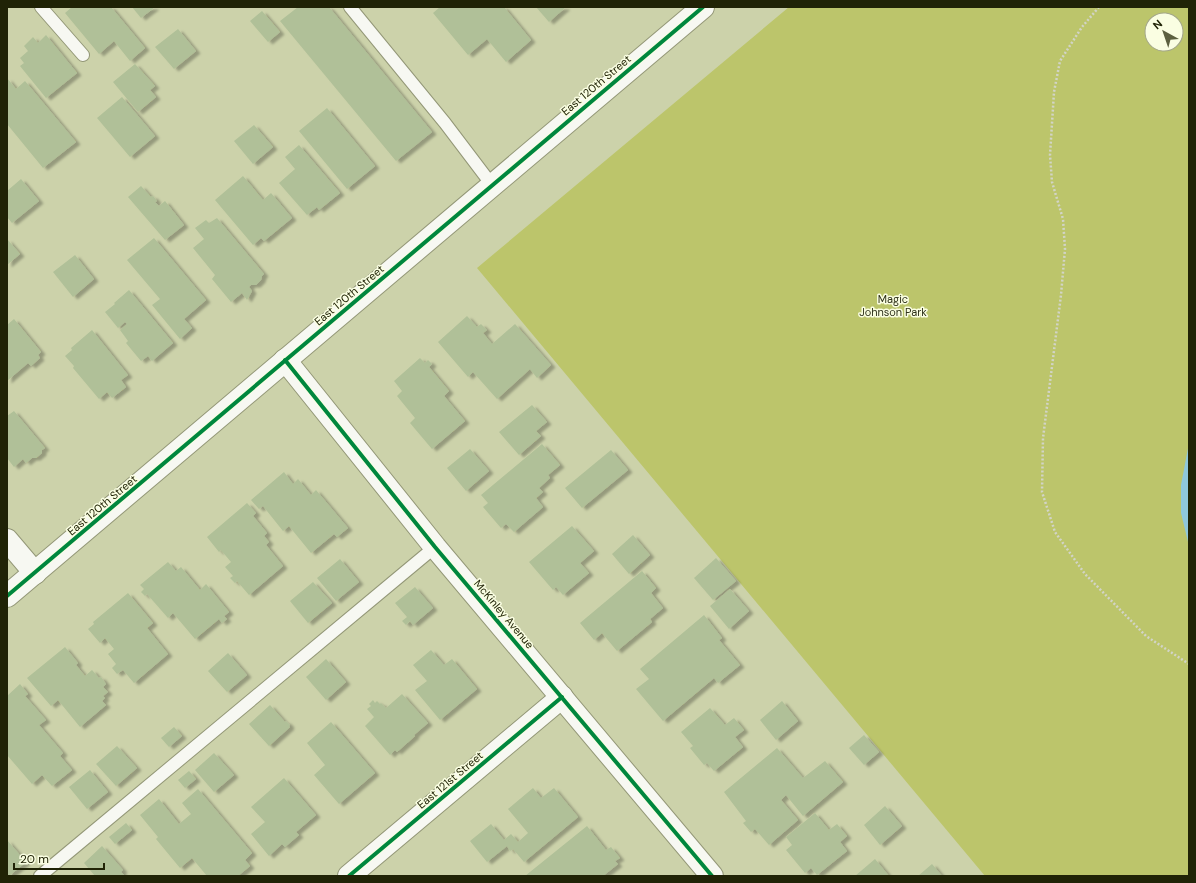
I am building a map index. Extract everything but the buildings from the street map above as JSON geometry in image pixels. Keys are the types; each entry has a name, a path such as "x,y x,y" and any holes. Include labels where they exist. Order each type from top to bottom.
{"street":[{"name":"East 120th Street","path":"7,596 703,7"},
{"name":"McKinley Avenue","path":"286,360 435,547 712,876"},
{"path":"7,540 35,573"},
{"name":"East 121st Street","path":"349,876 562,697"}],"lane":[{"path":"42,7 83,55"},
{"path":"350,7 445,122 492,186"},
{"path":"40,876 435,547"}],"path":[{"path":"1099,7 1082,27 1060,61 1054,92 1050,155 1052,182 1063,219 1065,249 1061,295 1043,438 1042,492 1055,532 1085,574 1146,636 1189,664"}],"green space":[{"name":"Magic Johnson Park","path":"789,7 1189,7 1189,876 985,876 477,268"}],"water":[{"path":"1189,443 1189,546 1181,513 1181,485"}],"cycle path":[{"path":"7,596 703,7"},
{"path":"285,360 435,547 712,876"},
{"path":"349,876 562,697"}]}
